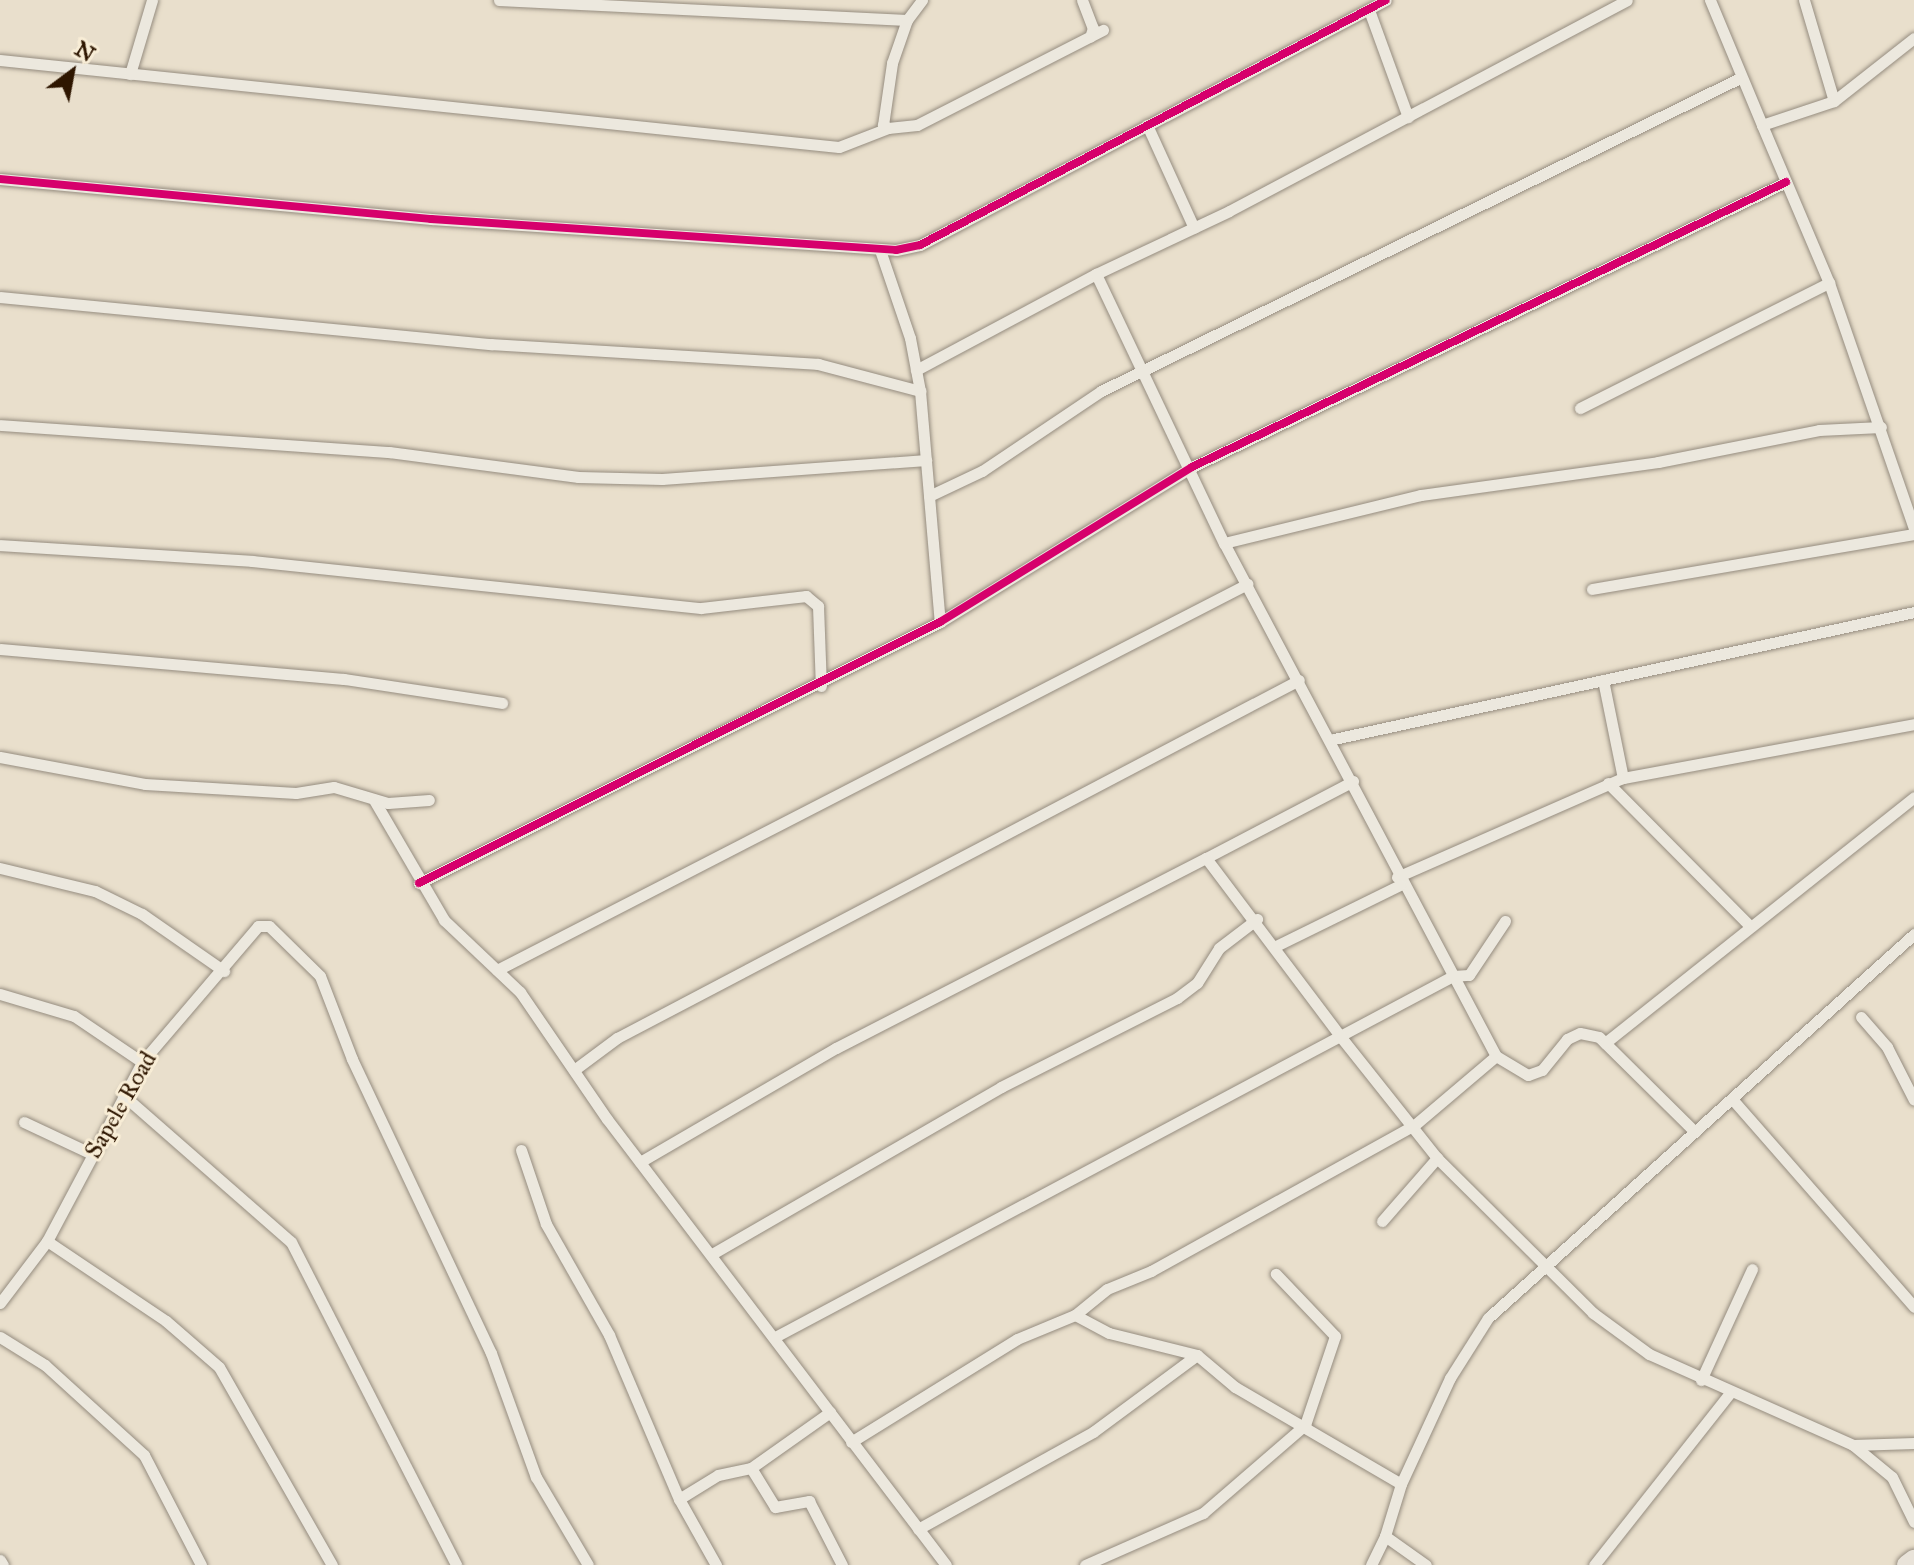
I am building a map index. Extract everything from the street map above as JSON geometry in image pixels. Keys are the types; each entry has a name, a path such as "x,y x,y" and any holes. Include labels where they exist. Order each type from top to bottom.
{"highway":[{"path":"1907,1565 1914,1560"}],"street":[{"path":"130,74 152,0"},
{"path":"499,0 907,20"},
{"path":"888,128 883,125 892,63 907,20 922,0"},
{"path":"1082,0 1093,28 1090,37"},
{"path":"916,370 1096,274 1194,228 1408,117 1627,0"},
{"path":"1592,589 1914,532 1881,427 1829,283 1740,78 1710,0"},
{"path":"1804,0 1834,101"},
{"path":"0,179 431,219 880,250 920,245 1382,1"},
{"path":"1369,10 1408,117"},
{"path":"0,60 839,147 888,128 917,125 1103,30"},
{"path":"1762,125 1834,101 1914,38"},
{"path":"929,496 982,471 1101,391 1740,78"},
{"path":"1147,125 1194,228"},
{"path":"419,883 821,686 940,622 1192,467 1786,182"},
{"path":"880,250 920,391 940,622"},
{"path":"1096,274 1147,370 1224,543 1334,739 1399,881 1496,1056 1528,1075 1542,1070 1580,1033 1605,1043 1695,1132"},
{"path":"1580,408 1829,283"},
{"path":"0,297 491,344 818,364 920,391"},
{"path":"0,425 389,452 578,477 662,479 926,460"},
{"path":"1224,543 1421,495 1658,462 1819,430 1881,427"},
{"path":"0,545 252,561 701,608 806,596 818,606 821,686"},
{"path":"497,970 1247,584"},
{"path":"1334,739 1914,612"},
{"path":"0,649 344,679 502,703"},
{"path":"574,1070 617,1038 1299,680"},
{"path":"1603,680 1623,778"},
{"path":"1276,946 1399,881 1608,783 1914,724"},
{"path":"0,757 145,784 296,793 334,787 374,800 429,800"},
{"path":"640,1162 836,1048 1353,781"},
{"path":"1608,783 1750,926"},
{"path":"1605,1043 1914,797"},
{"path":"374,800 419,883 444,920 497,970 943,1564"},
{"path":"1206,858 1257,919 1340,1036 1411,1127 1540,1264 1630,1341 1701,1380 1853,1445 1892,1477 1914,1522"},
{"path":"0,868 95,891 142,914 224,971"},
{"path":"712,1254 1001,1087 1177,998 1197,983 1219,948 1257,919"},
{"path":"775,1337 1453,976 1478,968 1505,921"},
{"name":"Sapele Road","path":"0,1303 47,1241 142,1062 264,924 320,976 352,1059 491,1353 536,1477 588,1565"},
{"path":"1371,1565 1385,1536 1401,1484 1450,1378 1488,1318 1540,1264 1733,1100 1914,934"},
{"path":"0,994 74,1016 142,1062"},
{"path":"1861,1017 1887,1047 1914,1100"},
{"path":"851,1442 1017,1339 1075,1315 1107,1289 1151,1271 1411,1127 1496,1056"},
{"path":"123,1095 291,1242 456,1565"},
{"path":"1733,1100 1914,1307"},
{"path":"24,1122 92,1154"},
{"path":"521,1150 546,1224 609,1335 679,1499 716,1565"},
{"path":"1382,1221 1437,1158"},
{"path":"47,1241 166,1321 219,1367 332,1565"},
{"path":"1701,1380 1752,1269"},
{"path":"1085,1565 1203,1513 1305,1425 1335,1336 1276,1274"},
{"path":"1075,1315 1109,1333 1197,1355 1235,1387 1305,1425 1401,1484"},
{"path":"0,1337 45,1365 144,1455 201,1565"},
{"path":"918,1529 1093,1432 1197,1355"},
{"path":"1594,1565 1730,1393"},
{"path":"679,1499 718,1475 751,1468 830,1412"},
{"path":"1853,1445 1914,1443"},
{"path":"751,1468 775,1507 809,1501 842,1565"},
{"path":"1385,1536 1426,1565"}],"cycle path":[{"path":"0,179 431,219 896,250 920,245 1386,0"},
{"path":"419,883 940,622 1192,467 1786,182"}]}
